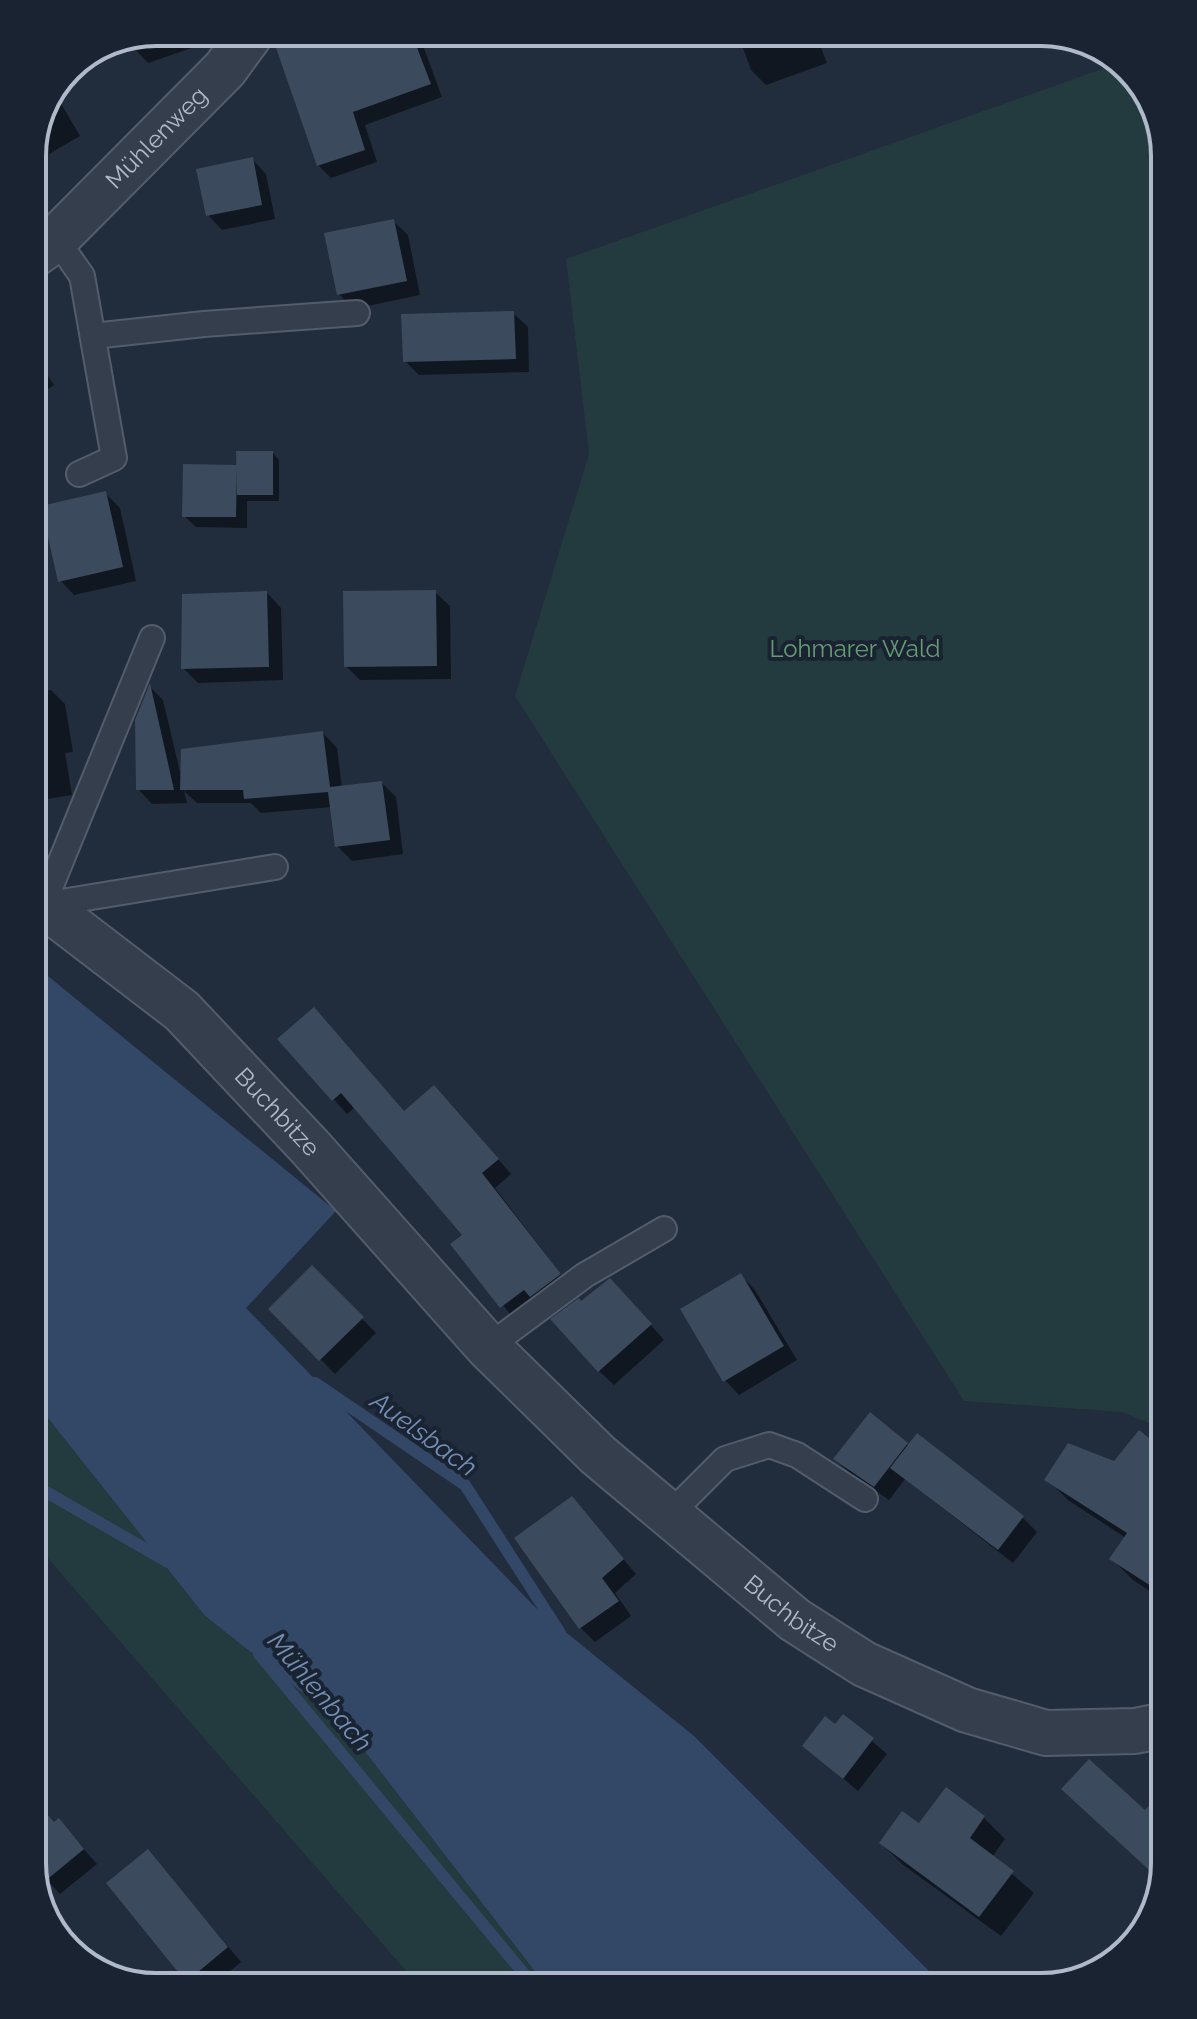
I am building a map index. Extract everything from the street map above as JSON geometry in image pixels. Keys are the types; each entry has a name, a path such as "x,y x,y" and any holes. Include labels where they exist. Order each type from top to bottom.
{"street":[{"name":"Mühlenweg","path":"46,246 225,69 242,46"},
{"name":"Buchbitze","path":"46,906 182,1011 310,1147 488,1347 598,1455 795,1620 864,1664 967,1710 1046,1733 1135,1731 1151,1728"}],"lane":[{"name":"Mühlenweg","path":"46,249 82,276 114,458 79,474"},
{"path":"93,336 357,313"},
{"path":"46,882 152,638"},
{"path":"46,899 275,867"},
{"path":"488,1347 585,1275 664,1229"},
{"path":"670,1514 725,1459 769,1445 797,1455 865,1499"}],"green space":[{"name":"Lohmarer Wald","path":"1106,68 1124,84 1140,108 1149,135 1151,156 1151,1424 1123,1412 964,1401 515,696 589,454 566,259"},
{"path":"46,1416 205,1616 346,1727 536,1973 408,1973 46,1556"}],"water":[{"path":"46,974 336,1211 246,1308 536,1608 694,1736 931,1973 536,1973 346,1727 205,1616 46,1416"}],"building":[{"path":"275,46 416,46 431,84 353,112 365,150 317,166"},
{"path":"253,157 262,205 206,216 196,169"},
{"path":"394,219 407,281 337,295 324,233"},
{"path":"514,311 516,359 403,362 401,314"},
{"path":"236,451 273,451 273,495 237,495"},
{"path":"183,464 237,465 236,517 182,517"},
{"path":"106,491 123,567 58,582 46,528 46,505"},
{"path":"436,590 437,666 344,667 343,591"},
{"path":"267,591 269,667 181,669 182,594"},
{"path":"150,683 174,790 136,790 135,720"},
{"path":"323,731 330,787 382,781 390,840 335,847 328,792 244,799 243,790 180,790 181,749"},
{"path":"314,1007 404,1111 434,1085 499,1159 482,1173 561,1274 530,1297 524,1290 500,1308 450,1244 462,1235 341,1093 332,1101 277,1039"},
{"path":"312,1265 364,1317 319,1361 268,1309"},
{"path":"741,1273 784,1346 723,1382 680,1309"},
{"path":"610,1278 652,1324 598,1372 550,1319 579,1298 581,1301"},
{"path":"870,1412 908,1443 874,1487 833,1459"},
{"path":"1139,1430 1151,1440 1151,1586 1109,1559 1127,1533 1044,1480 1068,1443 1114,1461"},
{"path":"917,1433 1024,1516 998,1550 890,1468"},
{"path":"572,1496 624,1559 602,1578 619,1601 579,1629 514,1538"},
{"path":"843,1714 874,1738 843,1779 802,1746 825,1716 835,1724"},
{"path":"1089,1759 1145,1810 1151,1803 1150,1871 1061,1789"},
{"path":"946,1787 985,1816 970,1838 1014,1871 979,1917 879,1843 902,1811 919,1823"},
{"path":"46,1813 54,1822 59,1818 84,1849 48,1879"},
{"path":"148,1849 228,1947 197,1973 179,1973 106,1883"}],"waterway":[{"name":"Auelsbach","path":"315,1383 465,1485 560,1633"},
{"name":"Mühlenbach","path":"46,1492 168,1562"},
{"name":"Mühlenbach","path":"259,1654 523,1973"}]}
